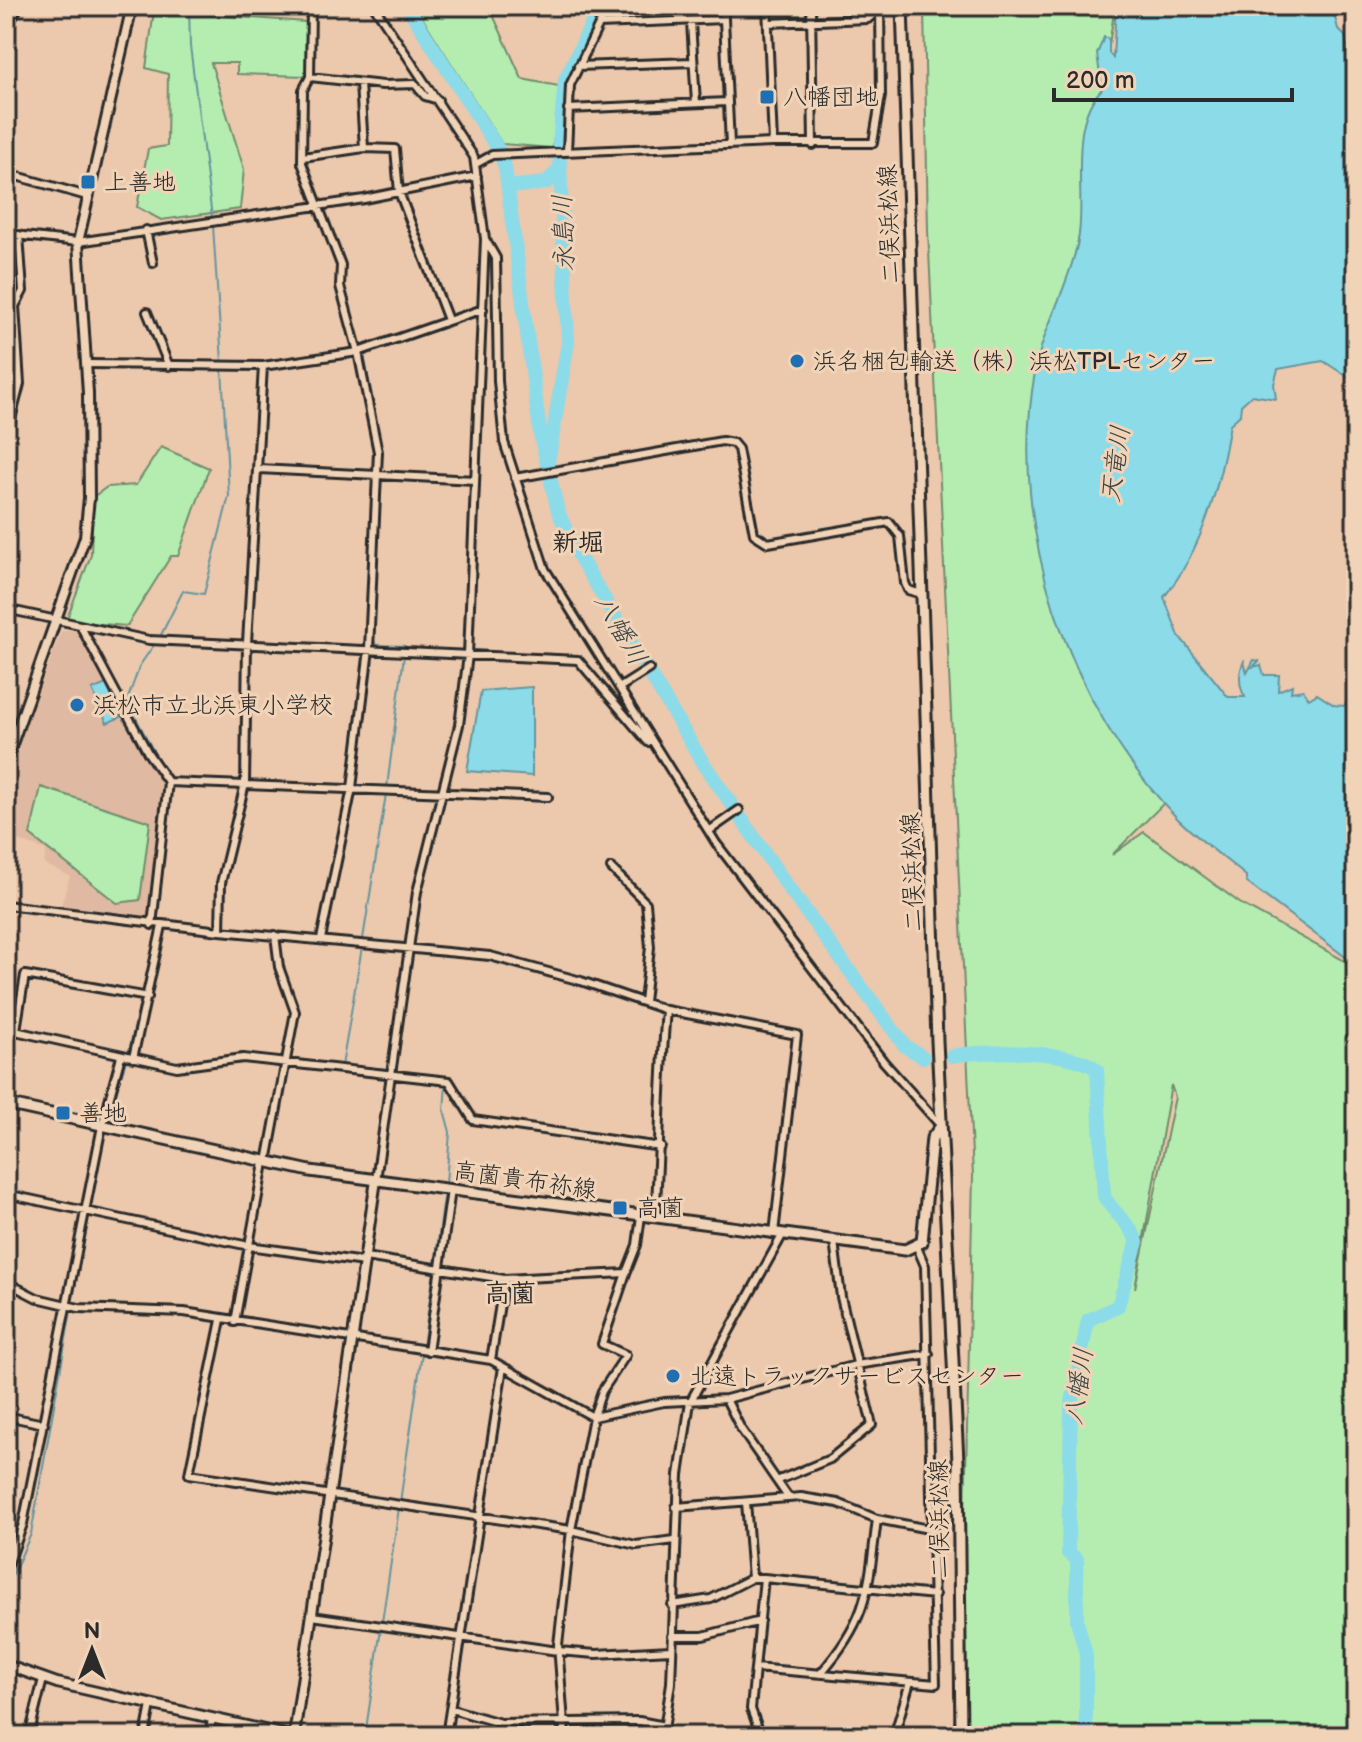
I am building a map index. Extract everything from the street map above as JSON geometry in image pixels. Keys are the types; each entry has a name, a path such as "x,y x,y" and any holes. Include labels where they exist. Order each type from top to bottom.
{"main road":[{"name":"二俣浜松線","path":"902,6 941,1126 958,1461 961,1736"},
{"name":"高薗貴布祢線","path":"6,1104 265,1163 779,1234 905,1250 917,1247"},
{"path":"917,1247 925,1233 932,1138 941,1126"}],"street":[{"path":"6,29 19,6"},
{"path":"6,761 79,559 88,520 87,364 78,242 132,6"},
{"path":"311,6 310,77 303,90 303,157 341,265 340,286 376,435 377,475 369,649 352,788 321,939"},
{"path":"6,1665 43,1679 292,1736 365,1260 417,892 459,725 468,655 485,239 476,164 469,145 374,6"},
{"path":"567,152 570,85 608,6"},
{"path":"724,6 730,145"},
{"path":"767,6 773,143"},
{"path":"811,6 813,145"},
{"path":"852,6 853,19"},
{"path":"476,164 492,155 507,154 773,143 873,143 881,96 880,8"},
{"path":"768,23 868,19 880,8"},
{"path":"599,24 724,19"},
{"path":"691,22 696,103"},
{"path":"578,66 693,62"},
{"path":"310,77 360,83 415,84 425,96 438,100"},
{"path":"360,83 364,148"},
{"path":"568,109 727,102"},
{"path":"303,157 364,148 395,149 399,192 448,320"},
{"path":"6,173 87,196"},
{"path":"6,234 78,242 319,206 477,176"},
{"path":"146,230 153,263"},
{"path":"6,439 20,384 15,306 23,291 19,235"},
{"path":"485,239 496,258 499,415 515,478 545,569 709,831 884,1062 941,1126"},
{"path":"87,364 222,368 263,366 358,352 483,309"},
{"path":"147,312 169,366"},
{"path":"220,931 221,883 245,784 247,643 263,366"},
{"path":"515,478 722,441 733,443 738,449 754,534 760,540 768,543 889,522 900,536 908,590 922,594"},
{"path":"259,469 475,480"},
{"path":"6,609 81,628 158,640 578,660 660,755"},
{"path":"81,628 148,753 168,782 157,926 133,1058"},
{"path":"619,688 649,669"},
{"path":"168,782 548,797"},
{"path":"709,831 739,810"},
{"path":"611,868 646,903 650,947 644,1002"},
{"path":"6,905 157,926 490,956 666,1010 797,1035 779,1234 690,1402 676,1507 672,1636 663,1736"},
{"path":"235,1322 288,1062 295,1012 279,967 275,935"},
{"path":"16,1030 25,975 144,996"},
{"path":"655,1218 661,1147 659,1096 666,1010"},
{"path":"6,1029 177,1067 243,1058 449,1081 467,1114 480,1122 661,1147"},
{"path":"6,1571 23,1524 102,1126 121,1056"},
{"path":"425,1350 451,1190"},
{"path":"6,1194 249,1246 504,1279 626,1273"},
{"path":"565,1736 558,1651 571,1530 593,1417 602,1391 626,1355 602,1344 637,1245 641,1216"},
{"path":"779,1480 830,1459 872,1425 841,1297 834,1241"},
{"path":"755,1668 936,1684 929,1354 925,1266 917,1247"},
{"path":"491,1360 504,1279"},
{"path":"6,1282 37,1298 66,1305 184,1312 491,1360 593,1417 664,1402 690,1402 697,1398 726,1399 856,1365 929,1354"},
{"path":"221,1320 189,1474 571,1530 636,1545 675,1540"},
{"path":"446,1736 477,1517 503,1367"},
{"path":"726,1399 741,1429 788,1497"},
{"path":"6,1416 44,1424"},
{"path":"676,1507 788,1497 838,1503 877,1519 934,1530"},
{"path":"746,1502 752,1578"},
{"path":"820,1674 852,1632 870,1588 877,1519"},
{"path":"672,1605 725,1594 752,1578 935,1595"},
{"path":"761,1736 751,1709 764,1578"},
{"path":"312,1616 558,1651 596,1654 671,1650"},
{"path":"672,1636 703,1636 760,1621"},
{"path":"29,1736 43,1679"},
{"path":"894,1736 910,1682"},
{"path":"145,1736 151,1705"},
{"path":"451,1709 500,1723 639,1721 665,1726"},
{"path":"209,1736 212,1719"}],"shaded area":[{"name":"浜松市立北浜東小学校","path":"61,632 82,632 165,788 151,920 60,909 70,876 44,864 46,850 6,836 6,778"}],"green space":[{"path":"415,6 489,6 522,79 564,87 552,148 502,144"},
{"path":"924,6 1115,6 1079,236 1030,455 1112,731 1164,803 1112,855 1144,832 1241,904 1356,967 1356,1736 953,1736 962,1640 973,1176 928,230","holes":["1171,1085 1175,1097 1135,1288"]},
{"path":"154,11 306,22 307,76 237,74 237,63 211,63 244,169 240,209 161,220 137,207 148,149 167,146 168,74 146,68"},
{"path":"161,447 209,468 178,556 171,556 127,626 66,621 91,555 93,497 107,487 136,485"},
{"path":"41,787 150,822 140,900 117,903 30,835"}],"water":[{"name":"天竜川","path":"1116,6 1332,6 1338,29 1345,36 1356,90 1356,382 1323,361 1278,369 1274,384 1276,399 1252,395 1241,405 1240,415 1230,424 1208,515 1189,558 1164,597 1179,636 1228,697 1245,697 1240,684 1241,670 1244,661 1247,673 1254,660 1259,661 1253,667 1261,665 1264,675 1279,675 1278,691 1292,685 1291,692 1303,690 1309,699 1317,694 1334,705 1344,706 1347,701 1356,709 1356,965 1246,882 1246,876 1177,818 1138,773 1105,723 1077,668 1055,611 1039,552 1030,492 1029,431 1035,372 1078,241 1084,121 1102,89 1097,54 1104,37 1109,39 1109,53 1113,58"},
{"path":"106,684 121,717 107,723 92,690"},
{"path":"532,687 532,776 467,771 481,691"}],"waterway":[{"path":"189,6 190,46 212,217"},
{"name":"八幡川","path":"407,6 498,149 505,167 541,439 558,511 574,548 702,761 790,890 905,1046 923,1057"},
{"name":"永島川","path":"548,463 568,342 559,144 565,80 600,6"},
{"path":"6,36 18,14"},
{"path":"508,187 546,183 561,167"},
{"path":"213,226 222,362"},
{"path":"381,472 381,452 364,355 446,327"},
{"path":"313,362 352,358"},
{"path":"267,369 279,367"},
{"path":"160,637 183,591 204,594 229,496 222,368"},
{"path":"224,370 257,371"},
{"path":"381,479 374,641 376,645 405,646"},
{"path":"156,642 140,665 127,701 164,771"},
{"path":"387,787 404,655"},
{"path":"143,993 156,933 171,786"},
{"path":"363,939 386,794"},
{"path":"362,947 342,1066 386,1069"},
{"path":"128,1055 141,999"},
{"name":"八幡川","path":"952,1056 1005,1052 1050,1055 1086,1063 1097,1070 1104,1196 1131,1229 1137,1242 1118,1306 1088,1320 1071,1407 1068,1553 1077,1559 1077,1621 1086,1654 1086,1736"},
{"path":"109,1112 126,1061"},
{"path":"398,1071 445,1076"},
{"path":"446,1085 444,1110 450,1132 446,1183"},
{"path":"90,1208 104,1134"},
{"path":"435,1264 444,1198"},
{"path":"72,1303 89,1216"},
{"path":"400,1502 434,1271"},
{"path":"6,1589 31,1534 71,1311"},
{"path":"365,1736 399,1508"}],"place":[{"name":"八幡団地","path":"767,97"},
{"name":"上善地","path":"88,182"},
{"name":"浜名梱包輸送（株）浜松TPLセンター","path":"797,361"},
{"name":"浜松市立北浜東小学校","path":"77,705"},
{"name":"善地","path":"63,1113"},
{"name":"高薗","path":"620,1208"},
{"name":"北遠トラックサービスセンター","path":"673,1376"}],"district":[{"name":"新堀","path":"578,542"},
{"name":"高薗","path":"510,1293"}]}
